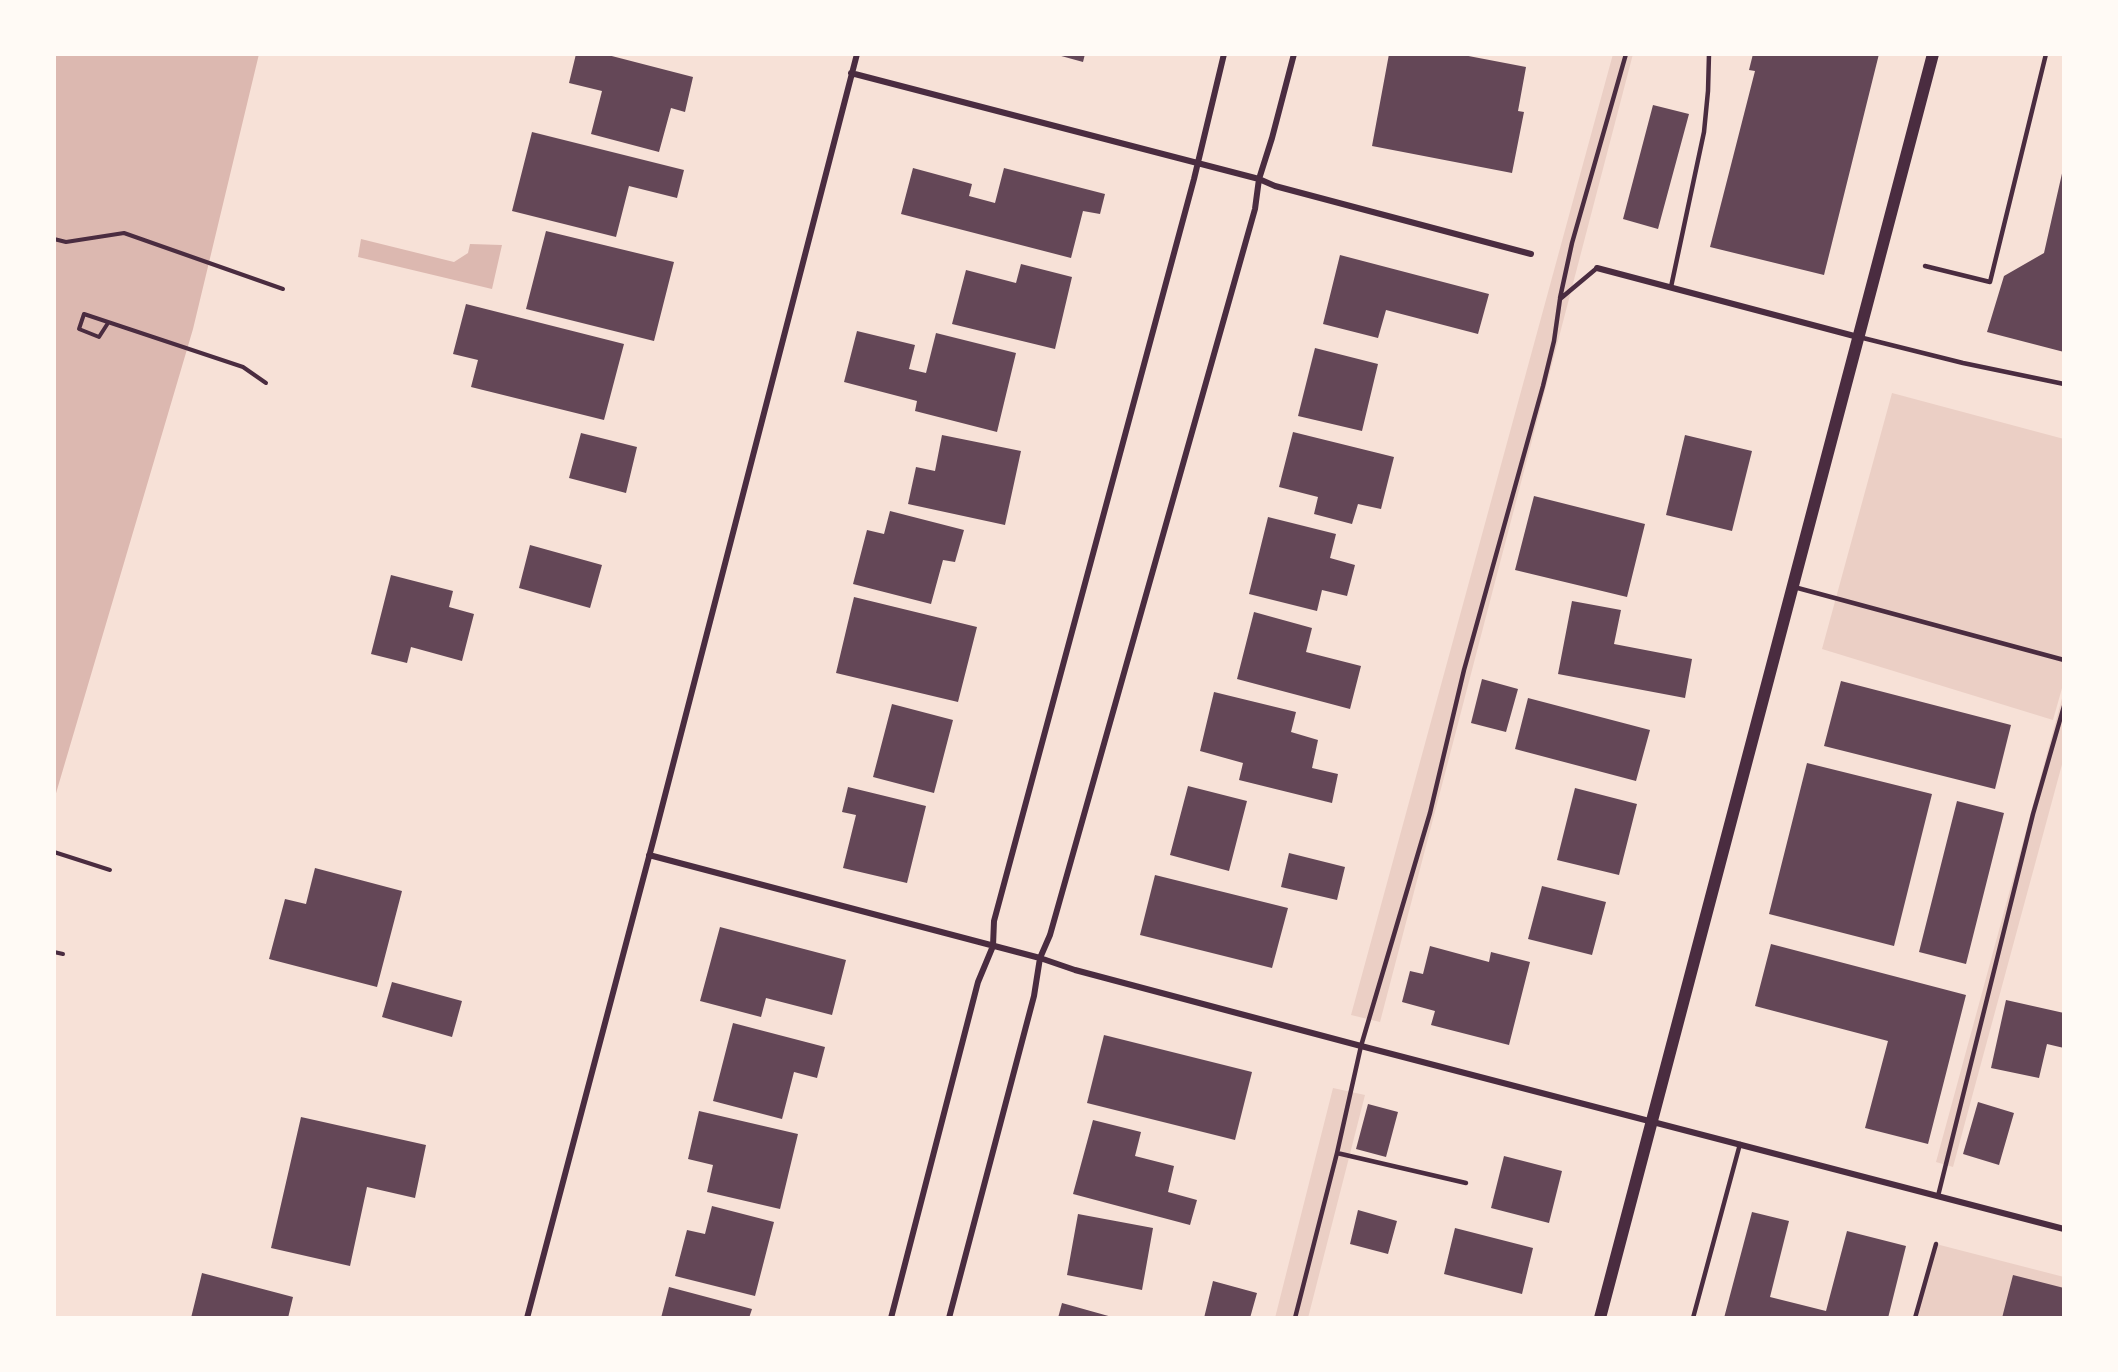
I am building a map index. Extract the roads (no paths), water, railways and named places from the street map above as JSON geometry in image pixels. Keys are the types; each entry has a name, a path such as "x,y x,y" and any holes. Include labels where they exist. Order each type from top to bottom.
{"main road":[{"path":"1600,1318 1933,54"}],"street":[{"path":"527,1318 857,54"},
{"path":"891,1318 978,982 993,946 994,921 1194,178 1224,54"},
{"path":"949,1318 1034,996 1040,958 1050,935 1256,208 1259,178 1294,54"},
{"path":"851,73 1259,178 1275,186 1531,254"},
{"path":"1598,268 1858,337"},
{"path":"649,855 1040,958 1075,970 1361,1046 2064,1229"}],"lane":[{"path":"1294,1318 1337,1153 1361,1046 1430,813 1464,670 1543,386 1554,341 1572,243 1626,54"},
{"path":"1671,287 1704,132 1708,91 1708,54"},
{"path":"1925,266 1990,282 2046,54"},
{"path":"1560,299 1598,268"},
{"path":"1858,337 1963,363 2064,384"},
{"path":"1793,586 2064,660"},
{"path":"1938,1196 2033,814 2064,706"},
{"path":"1693,1318 1740,1144"},
{"path":"1337,1153 1466,1183"},
{"path":"1914,1318 1936,1244"}]}
